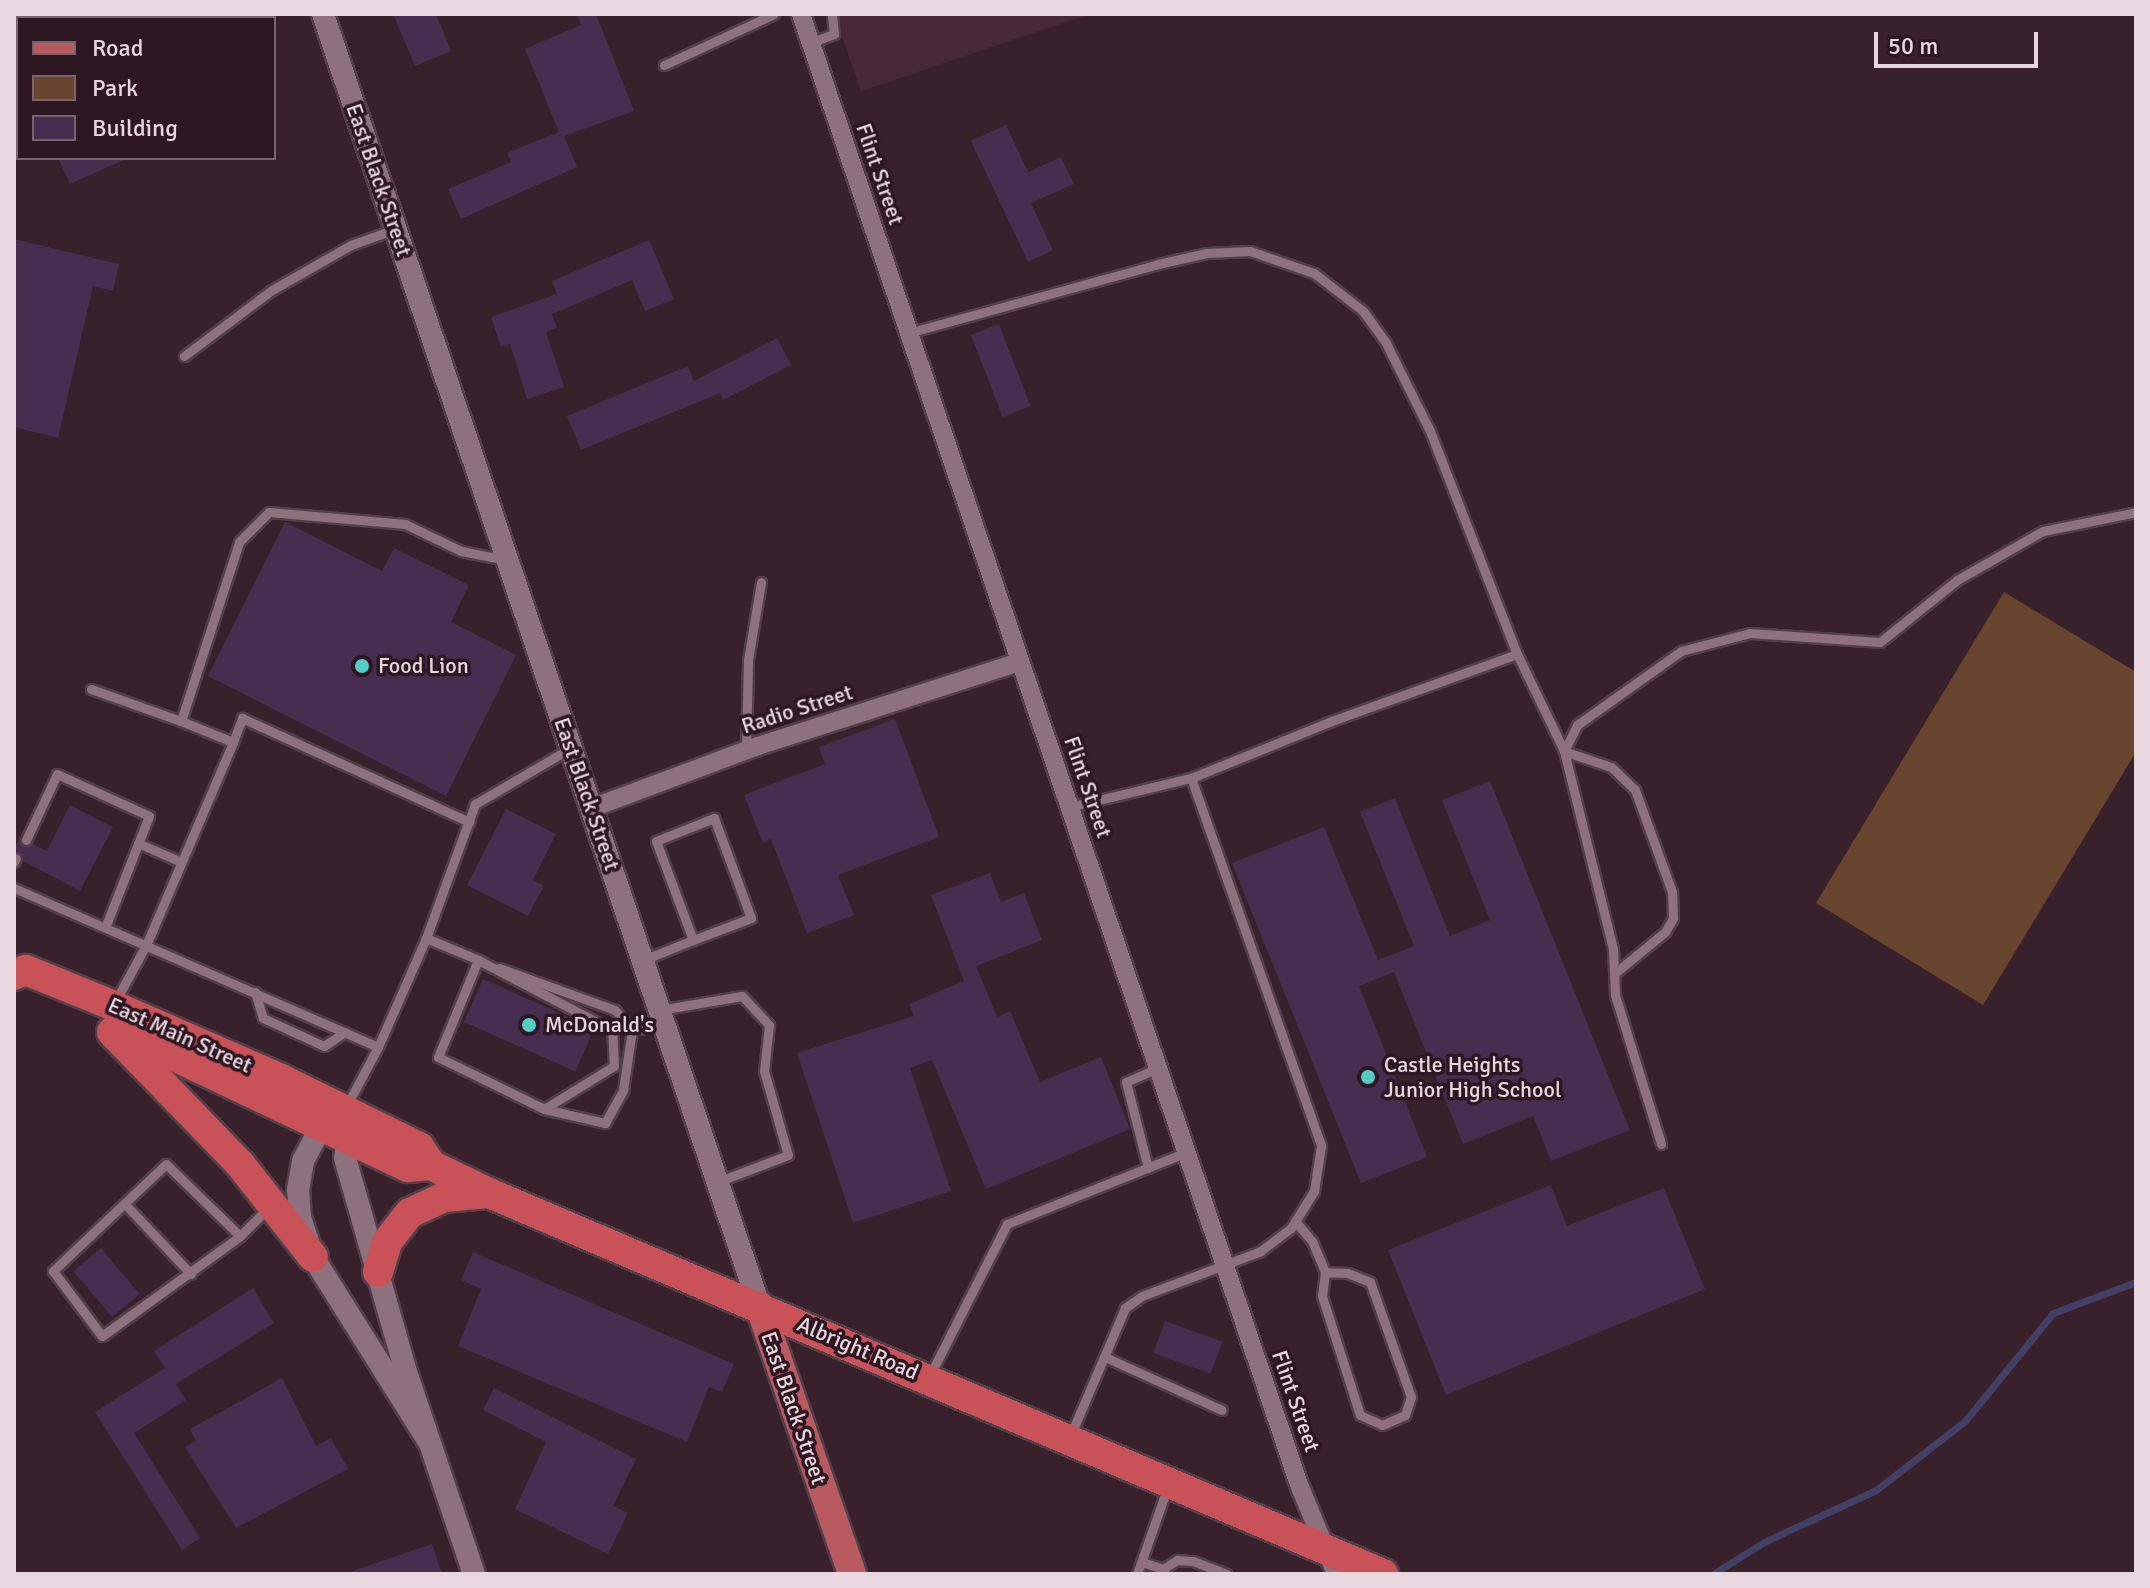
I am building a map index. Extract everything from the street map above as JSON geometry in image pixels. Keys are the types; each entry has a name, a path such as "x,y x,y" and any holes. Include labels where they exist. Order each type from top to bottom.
{"highway":[{"name":"East Main Street","path":"14,975 22,986 110,1015 337,1125"},
{"path":"110,1015 240,1164 313,1257"},
{"name":"Albright Road","path":"337,1125 419,1147 431,1165 489,1193 1170,1482 1331,1562 1383,1574"},
{"path":"378,1272 387,1242 410,1213 445,1197 489,1193"}],"main road":[{"name":"East Black Street","path":"759,1305 852,1574"}],"street":[{"name":"East Black Street","path":"323,14 759,1305"},
{"name":"Flint Street","path":"801,14 1300,1487 1331,1562"},
{"name":"Radio Street","path":"592,808 746,750 1020,662"},
{"path":"337,1125 303,1161 298,1190 300,1217 313,1257 429,1442"},
{"path":"337,1125 429,1442 474,1574"}],"lane":[{"path":"664,65 774,14"},
{"path":"810,43 834,34 832,14"},
{"path":"184,356 272,290 351,245 395,229"},
{"path":"908,333 1207,253 1250,251 1314,273 1363,311 1386,343 1430,431 1517,654 1564,751 1613,949 1615,995 1661,1144"},
{"path":"181,721 239,542 269,512 405,524 461,551 508,561"},
{"path":"1564,751 1577,725 1681,651 1750,633 1880,642 1957,580 2043,531 2136,512"},
{"path":"746,750 748,660 761,582"},
{"path":"1069,807 1191,778 1329,722 1517,654"},
{"path":"91,689 233,742"},
{"path":"110,1015 147,943 242,718 469,822"},
{"path":"337,1125 378,1047 426,938 475,804 571,748"},
{"path":"1564,751 1611,767 1635,790 1672,892 1673,918 1665,932 1615,973"},
{"path":"26,840 57,774 149,816 106,925"},
{"path":"1069,1439 1125,1308 1142,1296 1261,1251 1295,1221 1314,1191 1321,1146 1191,778"},
{"path":"643,960 751,918 714,818 656,841 693,940"},
{"path":"138,843 181,862"},
{"path":"14,888 106,925 378,1047"},
{"path":"426,938 615,1010 632,1030 623,1090 605,1123 544,1109 438,1057 478,960"},
{"path":"478,960 612,1030 614,1066 544,1109"},
{"path":"255,992 263,1018 324,1046 345,1032"},
{"path":"632,1030 662,1017 742,996 769,1025 764,1071 788,1155 717,1182"},
{"path":"1148,1168 1126,1082 1158,1068"},
{"path":"929,1378 1007,1224 1187,1152"},
{"path":"240,1236 166,1164 53,1271 102,1336 240,1236 272,1204"},
{"path":"125,1204 191,1274"},
{"path":"1295,1221 1312,1241 1325,1272 1322,1296 1360,1415 1382,1425 1405,1415 1411,1397 1370,1282 1348,1273 1325,1272"},
{"path":"1105,1357 1222,1410"},
{"path":"1137,1574 1170,1482"},
{"path":"1142,1562 1164,1572 1177,1560 1193,1561 1227,1574"}],"shaded area":[{"path":"834,14 1090,14 861,91"}],"green space":[{"path":"2004,592 2136,672 2136,752 1983,1005 1816,903"}],"building":[{"path":"393,14 436,14 451,51 415,66"},
{"path":"577,14 596,14 634,111 564,136 577,167 461,219 448,189 511,162 507,153 559,132 525,49 581,25"},
{"path":"1006,125 1028,172 1061,157 1074,184 1031,203 1053,250 1028,262 971,141"},
{"path":"59,160 124,160 70,184"},
{"path":"14,239 119,264 113,291 93,286 58,438 14,427"},
{"path":"649,240 674,299 645,311 632,280 552,314 557,328 546,332 564,387 527,399 510,344 501,347 491,317 557,294 552,281"},
{"path":"999,324 1031,406 1003,417 971,335"},
{"path":"777,338 791,365 723,400 720,393 581,450 567,416 688,366 694,381"},
{"name":"Food Lion","path":"285,522 382,571 394,548 469,585 451,622 516,655 446,796 208,676"},
{"path":"895,719 939,837 838,875 854,915 807,933 771,839 763,843 744,795 825,764 819,747"},
{"path":"1490,781 1630,1130 1551,1161 1533,1116 1463,1144 1394,972 1359,986 1427,1157 1361,1183 1232,863 1324,827 1378,960 1414,946 1360,812 1395,798 1450,936 1490,920 1442,800"},
{"path":"70,805 113,827 80,891 23,861 22,853 14,851 19,836 22,846 33,844 47,851"},
{"path":"506,809 556,834 533,880 544,886 528,916 467,885"},
{"path":"990,873 1001,902 1024,893 1042,940 976,966 997,1017 1010,1011 1040,1082 1101,1057 1130,1129 986,1189 932,1060 910,1068 951,1191 853,1223 797,1053 914,1016 909,1004 964,981 931,895"},
{"name":"McDonald's","path":"483,979 594,1029 575,1072 464,1022"},
{"path":"1551,1185 1567,1226 1664,1188 1705,1289 1446,1395 1388,1250"},
{"path":"101,1248 140,1294 112,1317 73,1271"},
{"path":"473,1252 734,1364 722,1392 709,1387 687,1442 458,1346 481,1289 461,1280"},
{"path":"253,1288 274,1323 176,1384 186,1400 134,1433 200,1538 182,1550 95,1412 165,1368 154,1351"},
{"path":"1165,1321 1222,1342 1211,1374 1153,1353"},
{"path":"282,1378 316,1446 331,1438 348,1469 236,1528 185,1447 196,1441 190,1429"},
{"path":"494,1388 636,1459 613,1506 628,1513 608,1554 515,1509 546,1442 483,1410"},
{"path":"432,1544 442,1574 352,1574 352,1571"}],"waterway":[{"path":"1713,1574 1764,1542 1876,1490 1965,1421 2053,1313 2136,1282"}],"place":[{"name":"Food Lion","path":"362,666"},
{"name":"McDonald's","path":"529,1025"},
{"name":"Castle Heights Junior High School","path":"1368,1077"}]}
